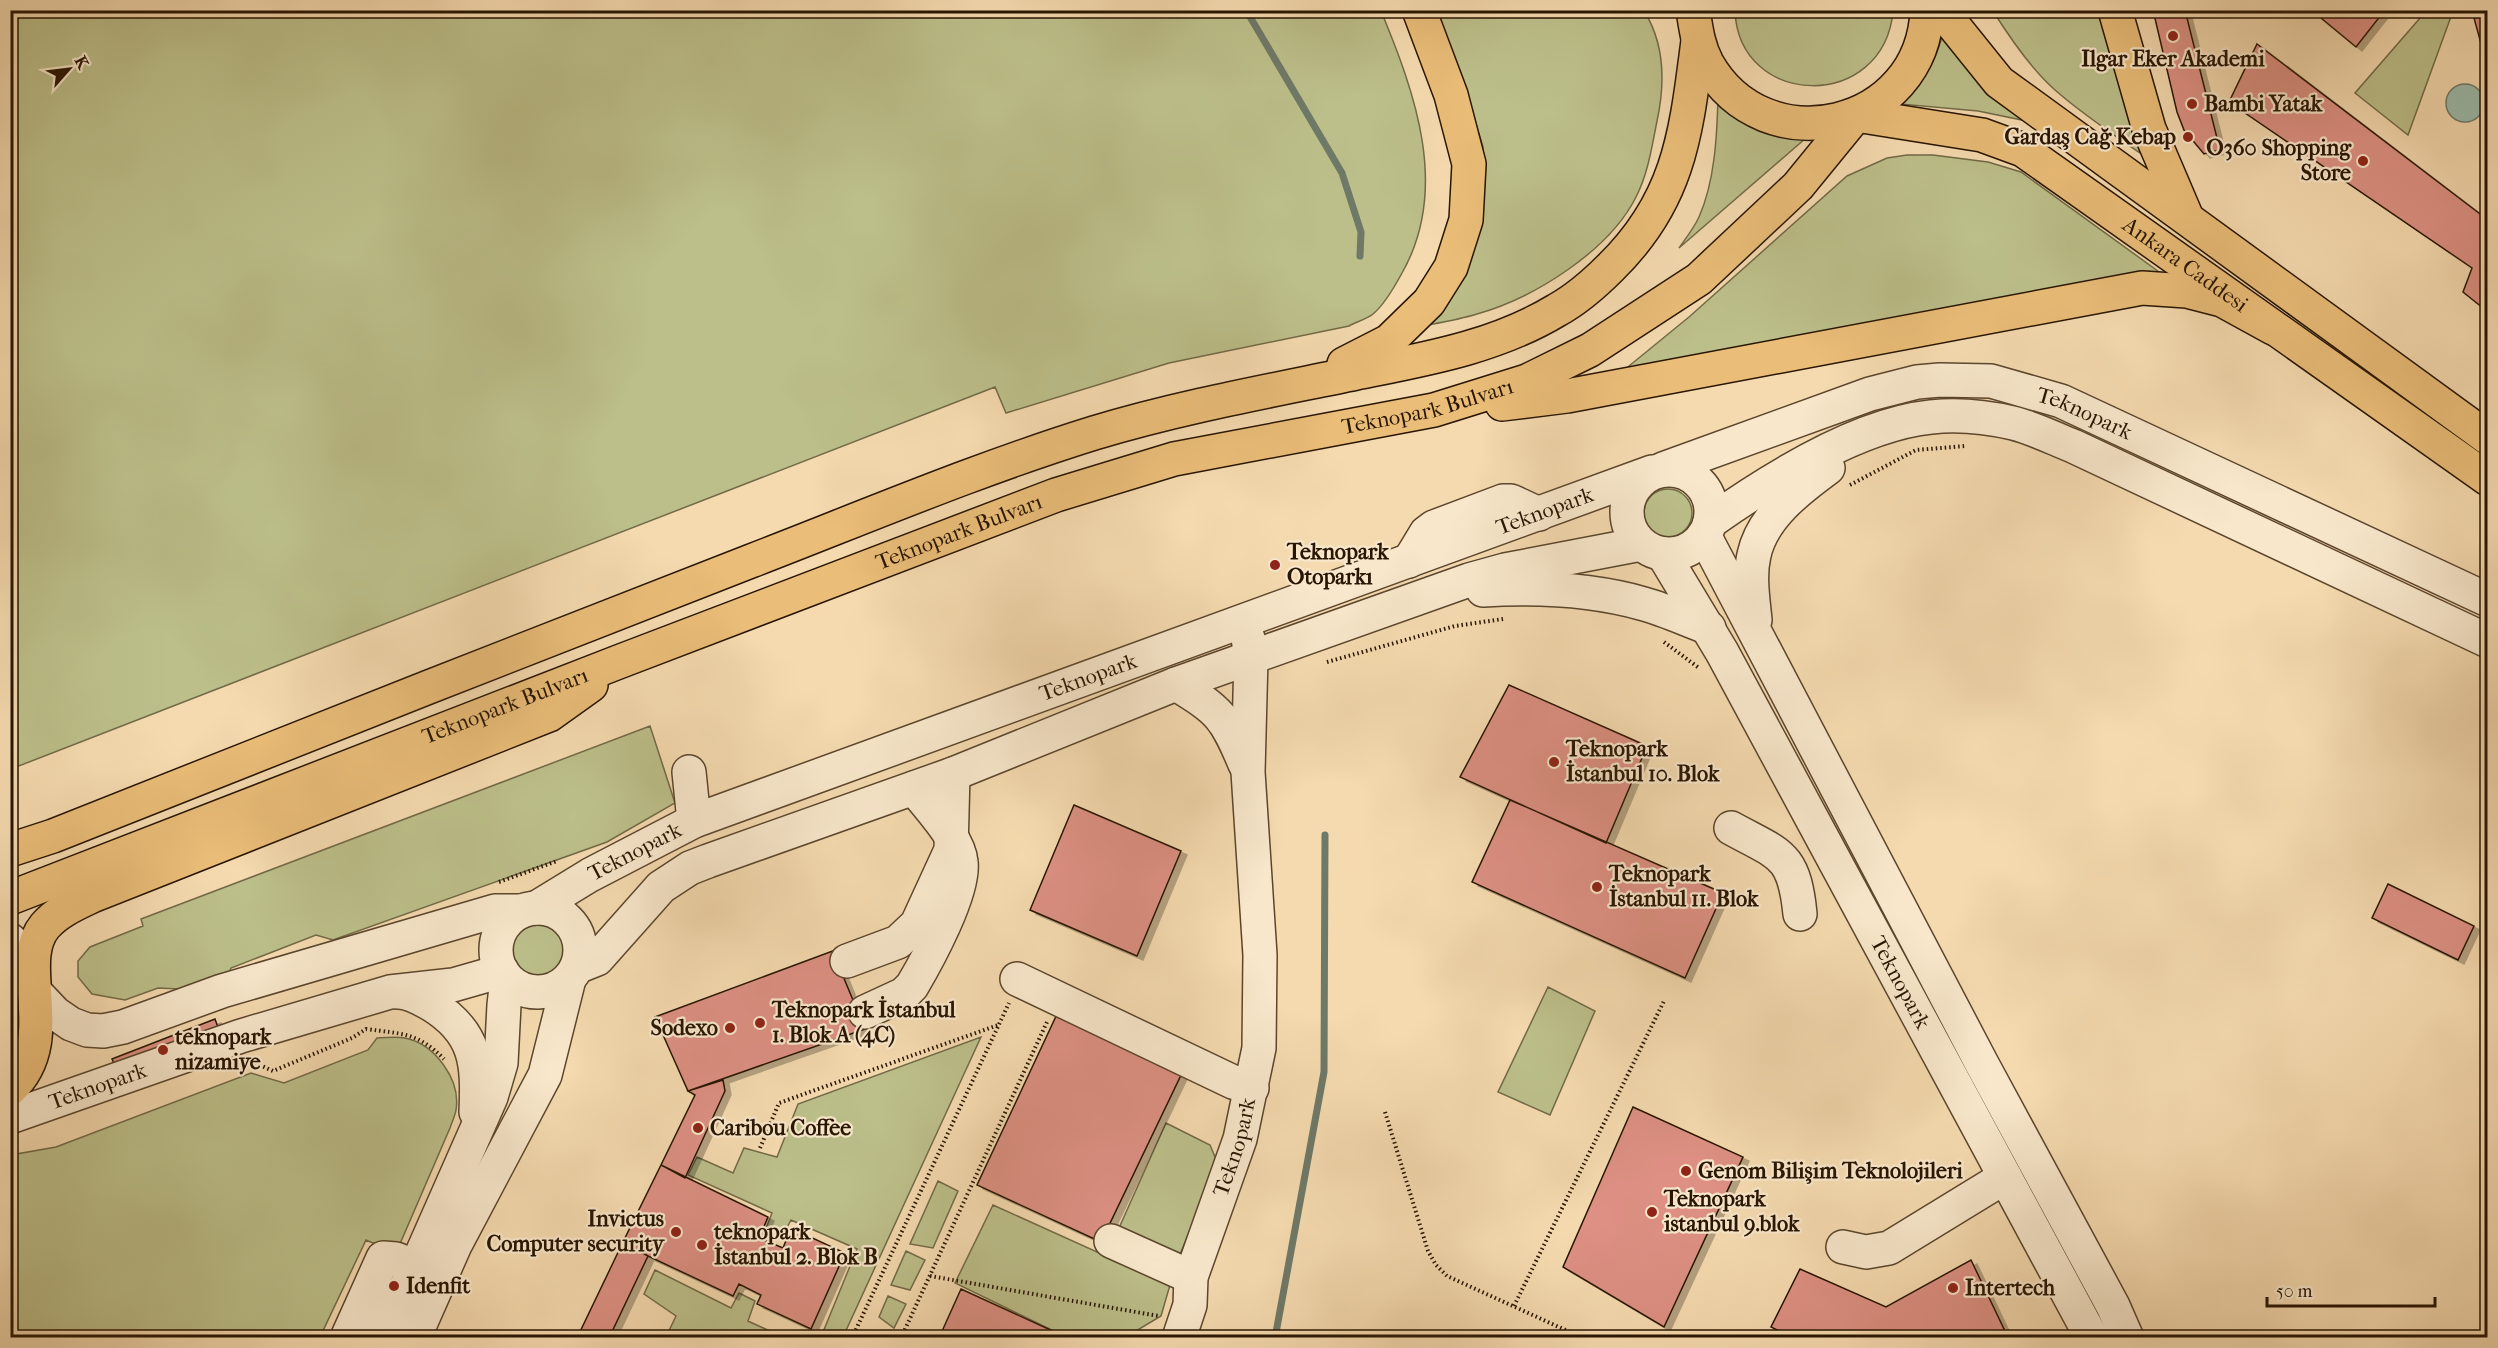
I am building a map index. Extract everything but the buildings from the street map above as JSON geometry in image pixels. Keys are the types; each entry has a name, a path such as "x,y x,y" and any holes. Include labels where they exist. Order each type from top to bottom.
{"main road":[{"path":"1302,384 1389,341 1429,302 1451,267 1466,220 1469,164 1451,95 1419,10"},
{"path":"1675,10 1695,26 1707,62 1719,81 1734,96 1752,109 1773,118 1806,124 1817,124 1856,114 1870,108 1897,87 1916,60 1927,28 1927,10"},
{"name":"Ankara Caddesi","path":"1941,10 1999,82 2487,438"},
{"path":"2115,10 2149,129 2188,219"},
{"name":"Teknopark Bulvarı","path":"10,850 53,836 675,590 1055,446 1164,414 1447,354 1494,341 1558,310 1595,282 1638,239 1666,193 1688,120 1695,26"},
{"name":"Teknopark Bulvarı","path":"10,898 912,549 1107,478 1174,459 1434,410 1499,391 1559,367 1699,279 1798,186 1856,114"},
{"name":"Ankara Caddesi","path":"1856,114 1982,135 2023,150 2487,479"},
{"path":"1434,410 1567,396 2142,288 2187,291 2222,300 2274,328"},
{"path":"10,1089 28,1066 33,1049 36,1025 34,963 36,942 45,926 64,910 92,896 549,715 569,703 621,661"},
{"path":"10,842 53,836"}],"street":[{"name":"Teknopark","path":"2487,600 2061,401 1991,381 1940,380 1894,387 1798,419 1246,622 694,821 511,918 502,929 497,941 496,955 505,975 518,987 532,992 546,992 558,987 573,973 597,958 660,887 690,868 953,774 1176,684 1430,594 1505,570 1652,549 1686,550 1746,496 1801,465 1878,430 1903,422 1931,417 1986,419 2022,426 2073,446 2487,641"},
{"name":"Teknopark","path":"1756,634 1752,588 1754,555 1768,523 1785,502 1803,486 1878,430"},
{"name":"Teknopark","path":"2092,1338 2005,1177 1710,650 1652,549 1629,526 1627,505 1635,485 1658,471 1683,472 1700,483 1710,502 1707,529 1756,634 1987,1073 2113,1306 2127,1338"},
{"name":"Teknopark","path":"1430,594 1505,589 1573,591 1644,604 1710,650"},
{"path":"1246,622 1251,657"},
{"name":"Teknopark","path":"1178,1315 1240,1139 1259,1048 1260,955 1248,772 1251,657"},
{"name":"Teknopark","path":"1176,684 1200,698 1222,716 1232,733 1248,772"},
{"path":"689,772 694,821"},
{"path":"847,962 898,942 917,924 951,850 953,774"},
{"path":"865,1012 904,994 917,978 957,891 961,861 953,840 914,788"},
{"path":"1731,828 1781,856 1795,880 1800,914"},
{"name":"Teknopark","path":"36,993 55,1013 71,1024 87,1030 103,1031 123,1027 222,991 495,911 529,910 556,913 573,926 579,939 580,953 544,1075 456,1245 414,1338"},
{"path":"10,940 18,949 36,993"},
{"name":"Teknopark","path":"10,1117 241,1036 390,992 453,985 505,975"},
{"name":"Teknopark","path":"380,1338 416,1267 491,1097 501,1063 505,975"},
{"path":"1015,986 1233,1082 1252,1088"},
{"name":"Teknopark","path":"390,992 408,992 434,1007 448,1016 468,1040 476,1065 475,1134"},
{"path":"1843,1247 1866,1252 1889,1248 2005,1177"},
{"path":"1111,1241 1178,1315"},
{"path":"347,1338 383,1258 396,1259 416,1267"}],"path":[{"path":"1846,487 1916,450 1972,445"},
{"path":"852,1338 999,1025 1015,986"},
{"path":"1514,1306 1664,1001"},
{"path":"901,1338 1052,1013"},
{"path":"760,1148 779,1103 999,1025"},
{"path":"1385,1112 1431,1258 1447,1276 1582,1338"},
{"path":"930,1276 1178,1315"}],"green space":[{"path":"11,10 1381,11 1394,42 1415,108 1422,141 1425,175 1424,208 1416,241 1393,289 1373,314 1349,326 1169,363 1006,413 995,387 11,769"},
{"path":"2427,10 2453,11 2408,135 2355,93"},
{"path":"1434,11 1644,11 1656,37 1662,79 1660,107 1644,179 1624,217 1608,236 1568,270 1522,297 1477,314 1428,325 1482,213 1485,183 1483,147 1472,111"},
{"path":"1735,11 1893,11 1884,44 1865,67 1840,81 1812,86 1784,81 1760,67 1743,43"},
{"path":"1993,11 2099,11 2140,153 2086,115 2046,82 2021,53"},
{"path":"1945,25 2022,120 1978,111 1900,104 1924,78 1938,49"},
{"path":"1718,97 1806,138 1679,248 1697,221 1709,188 1716,142"},
{"path":"1933,155 1988,162 2021,172 2162,274 1618,375 1689,317 1847,176 1887,158"},
{"path":"1663,489 1673,489 1685,496 1692,508 1692,518 1685,530 1673,537 1663,537 1648,526 1644,518 1644,508 1655,493"},
{"path":"650,726 675,803 607,842 333,940 316,935 231,968 222,991 158,988 125,1000 92,994 78,977 78,961 90,947 143,926 141,919"},
{"path":"538,924 548,926 557,932 563,941 565,951 563,961 557,970 548,976 538,978 528,976 519,970 513,961 511,951 513,941 519,932 528,926"},
{"path":"1548,987 1595,1011 1550,1115 1498,1092"},
{"path":"981,1037 843,1337 821,1337 857,1249 791,1220 781,1239 765,1231 772,1213 688,1175 697,1157 733,1173 744,1148 777,1157 798,1104"},
{"path":"377,1038 405,1038 416,1042 436,1056 450,1076 454,1087 456,1110 396,1253 366,1240 320,1337 11,1338 11,1155 56,1147 251,1073 284,1083 368,1050"},
{"path":"1166,1123 1210,1145 1218,1164 1178,1259 1119,1228"},
{"path":"938,1181 958,1191 933,1248 910,1244"},
{"path":"993,1205 1170,1285 1161,1316 1126,1337 1068,1338 955,1283"},
{"path":"906,1251 925,1260 910,1290 891,1285"},
{"path":"655,1270 731,1308 739,1293 755,1301 748,1321 783,1337 666,1337 676,1316 644,1294"},
{"path":"888,1296 906,1304 894,1328 879,1317"}],"shaded area":[{"path":"2465,84 2472,85 2478,90 2483,96 2483,110 2478,116 2472,121 2465,122 2458,121 2452,116 2447,110 2446,103 2447,96 2452,90 2458,85"}],"waterway":[{"path":"1246,10 1342,173 1361,232 1360,256"},
{"path":"1275,1338 1324,1072 1325,835"}],"place":[{"name":"Ilgar Eker Akademi","path":"2173,36"},
{"name":"Bambi Yatak","path":"2192,104"},
{"name":"Gardaş Cağ Kebap","path":"2188,137"},
{"name":"O360 Shopping Store","path":"2363,161"},
{"name":"Teknopark Otoparkı","path":"1275,565"},
{"name":"Teknopark İstanbul 10. Blok","path":"1554,762"},
{"name":"Teknopark İstanbul 11. Blok","path":"1597,887"},
{"name":"Teknopark İstanbul 1. Blok A (4C)","path":"760,1023"},
{"name":"Sodexo","path":"730,1028"},
{"name":"teknopark nizamiye","path":"163,1050"},
{"name":"Caribou Coffee","path":"698,1128"},
{"name":"Genom Bilişim Teknolojileri","path":"1686,1171"},
{"name":"Teknopark istanbul 9.blok","path":"1652,1212"},
{"name":"Invictus Computer security","path":"676,1232"},
{"name":"teknopark İstanbul 2. Blok B","path":"702,1245"},
{"name":"Idenfit","path":"394,1286"},
{"name":"Intertech","path":"1953,1288"}]}
